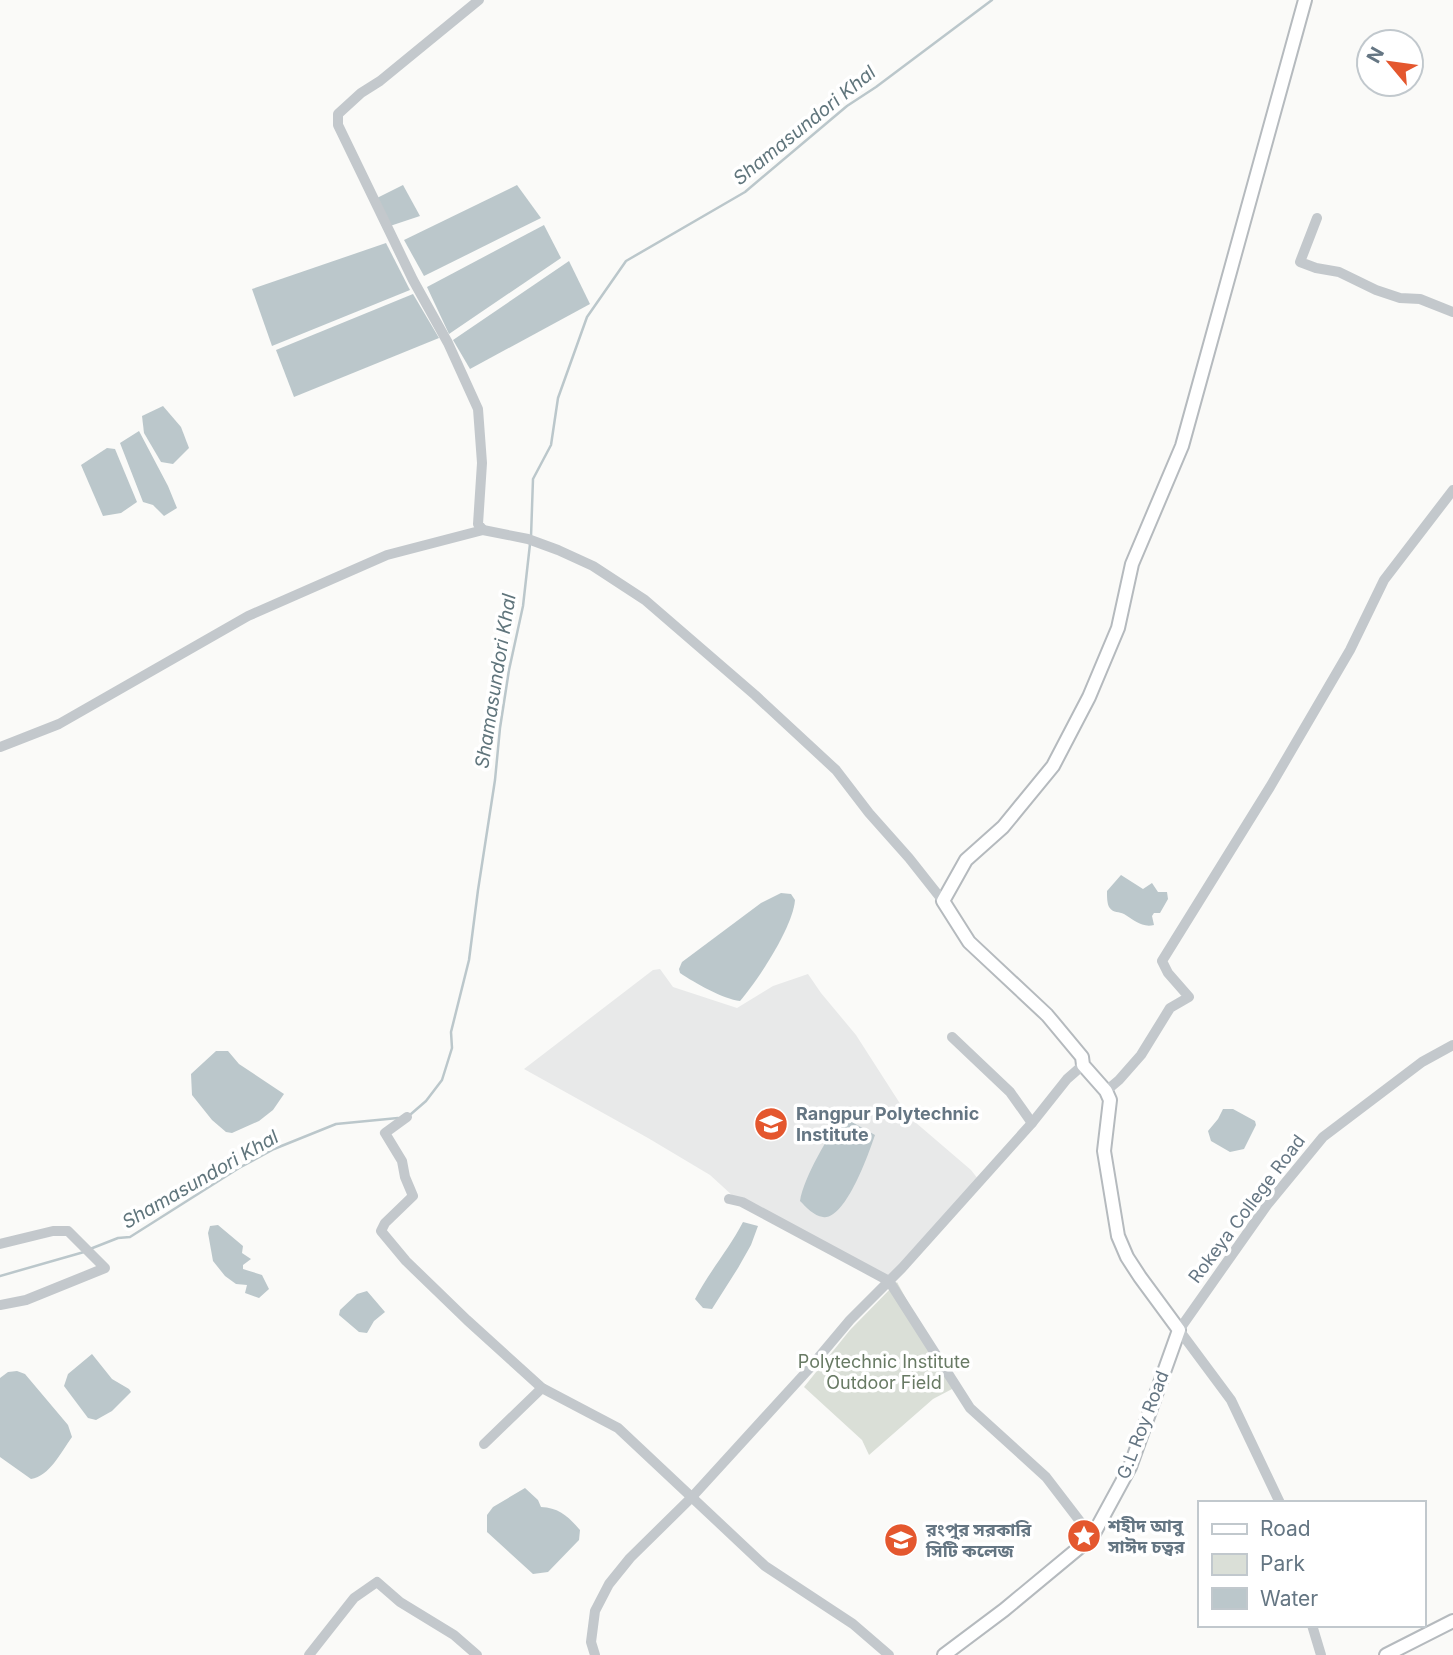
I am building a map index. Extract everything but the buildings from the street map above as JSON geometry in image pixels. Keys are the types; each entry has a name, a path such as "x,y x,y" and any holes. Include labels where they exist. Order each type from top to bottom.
{"main road":[{"path":"1180,1330 1140,1277 1118,1236 1104,1151 1110,1100 1105,1090 1083,1065 1082,1057 1048,1015 969,942 943,901 966,860 1003,827 1053,766 1089,697 1118,628 1132,564 1182,446 1305,0"},
{"name":"G.L Roy Road","path":"944,1655 1004,1610 1092,1536 1130,1467 1180,1330"},
{"path":"1386,1655 1453,1621"}],"street":[{"path":"479,0 380,81 361,93 338,114 338,125 412,280 448,343 478,409 482,463 478,524 483,530"},
{"path":"1317,218 1300,262 1339,272 1400,298 1420,299 1453,312"},
{"path":"1105,1090 1119,1080 1141,1055 1170,1008 1189,997 1168,974 1162,961 1297,741 1350,650 1384,580 1453,490"},
{"path":"0,747 59,724 248,616 387,555 483,530 533,541 593,566 645,600 755,695 836,770 943,901"},
{"path":"952,1037 1010,1092 1032,1123"},
{"name":"Rokeya College Road","path":"1180,1330 1267,1205 1323,1137 1422,1062 1453,1045"},
{"path":"595,1655 591,1642 595,1611 609,1584 630,1558 692,1497 850,1320 1032,1123 1067,1079 1083,1065"},
{"path":"407,1117 385,1133 402,1161 413,1196 385,1223 381,1231 406,1261 542,1388 618,1428 765,1566 853,1624 888,1655"},
{"path":"729,1199 742,1202 888,1281 970,1408 1046,1477 1092,1536"},
{"path":"0,1244 52,1231 68,1231 105,1268 26,1300 0,1305"},
{"path":"1180,1330 1231,1400 1279,1501"},
{"path":"484,1444 542,1388"},
{"path":"309,1655 354,1598 377,1582 383,1584 400,1602 454,1635 477,1655"},
{"path":"1313,1627 1321,1655"}],"shaded area":[{"name":"Rangpur Polytechnic Institute","path":"660,969 673,987 737,1008 773,986 808,974 856,1035 908,1116 978,1179 884,1281 733,1196 710,1175 648,1138 524,1069 653,970"}],"green space":[{"name":"Polytechnic Institute Outdoor Field","path":"897,1282 954,1388 933,1399 869,1455 862,1440 804,1387 850,1330"}],"water":[{"path":"403,185 420,216 390,226 377,198"},
{"path":"517,185 541,218 424,276 404,240"},
{"path":"544,225 561,258 449,334 427,287"},
{"path":"386,243 410,290 272,346 252,289"},
{"path":"569,261 590,304 470,369 453,340"},
{"path":"413,294 439,338 294,397 276,350"},
{"path":"163,406 181,427 189,448 173,464 161,462 144,433 142,416"},
{"path":"139,431 177,508 164,516 153,505 143,502 120,443"},
{"path":"107,448 115,449 137,502 121,513 103,516 81,465"},
{"path":"1121,875 1143,889 1152,883 1158,892 1167,892 1168,899 1160,913 1154,913 1152,916 1154,925 1142,924 1109,907 1107,891"},
{"path":"781,893 791,894 795,900 793,911 765,967 740,1001 718,994 680,973 682,962 761,903"},
{"path":"216,1051 228,1051 239,1064 284,1094 273,1110 259,1121 232,1133 226,1132 212,1120 192,1095 191,1074"},
{"path":"1223,1109 1233,1109 1255,1121 1256,1125 1244,1149 1230,1152 1211,1141 1208,1131"},
{"path":"843,1117 875,1135 848,1198 831,1215 823,1217 813,1213 800,1201 802,1191 817,1157"},
{"path":"743,1222 758,1226 751,1245 712,1309 703,1308 695,1299"},
{"path":"218,1225 243,1246 242,1253 251,1259 243,1265 243,1269 262,1275 269,1289 259,1298 245,1293 247,1285 236,1284 225,1276 213,1261 208,1233 210,1226"},
{"path":"367,1291 385,1312 374,1321 367,1333 359,1332 339,1315 340,1310 357,1294"},
{"path":"92,1354 112,1379 131,1392 112,1411 96,1420 88,1418 64,1386 68,1374"},
{"path":"8,1372 25,1374 68,1425 72,1437 49,1468 31,1479 0,1457 0,1378"},
{"path":"525,1488 538,1500 541,1507 563,1514 580,1530 579,1540 548,1572 533,1574 487,1532 487,1515 493,1507"}],"waterway":[{"name":"Shamasundori Khal","path":"531,537 533,479 551,445 558,398 587,317 626,261 745,192 847,106 992,0"},
{"name":"Shamasundori Khal","path":"411,1114 426,1101 442,1080 452,1048 451,1032 469,960 500,728 523,606 530,544"},
{"name":"Shamasundori Khal","path":"90,1249 118,1238 130,1237 274,1149 336,1124 398,1118"},
{"name":"Shamasundori Khal","path":"0,1276 84,1252"}],"place":[{"name":"Rangpur Polytechnic Institute","path":"771,1124"},
{"name":"শহীদ আবু সাঈদ চত্বর","path":"1084,1536"},
{"name":"রংপুর সরকারি সিটি কলেজ","path":"901,1540"}]}
